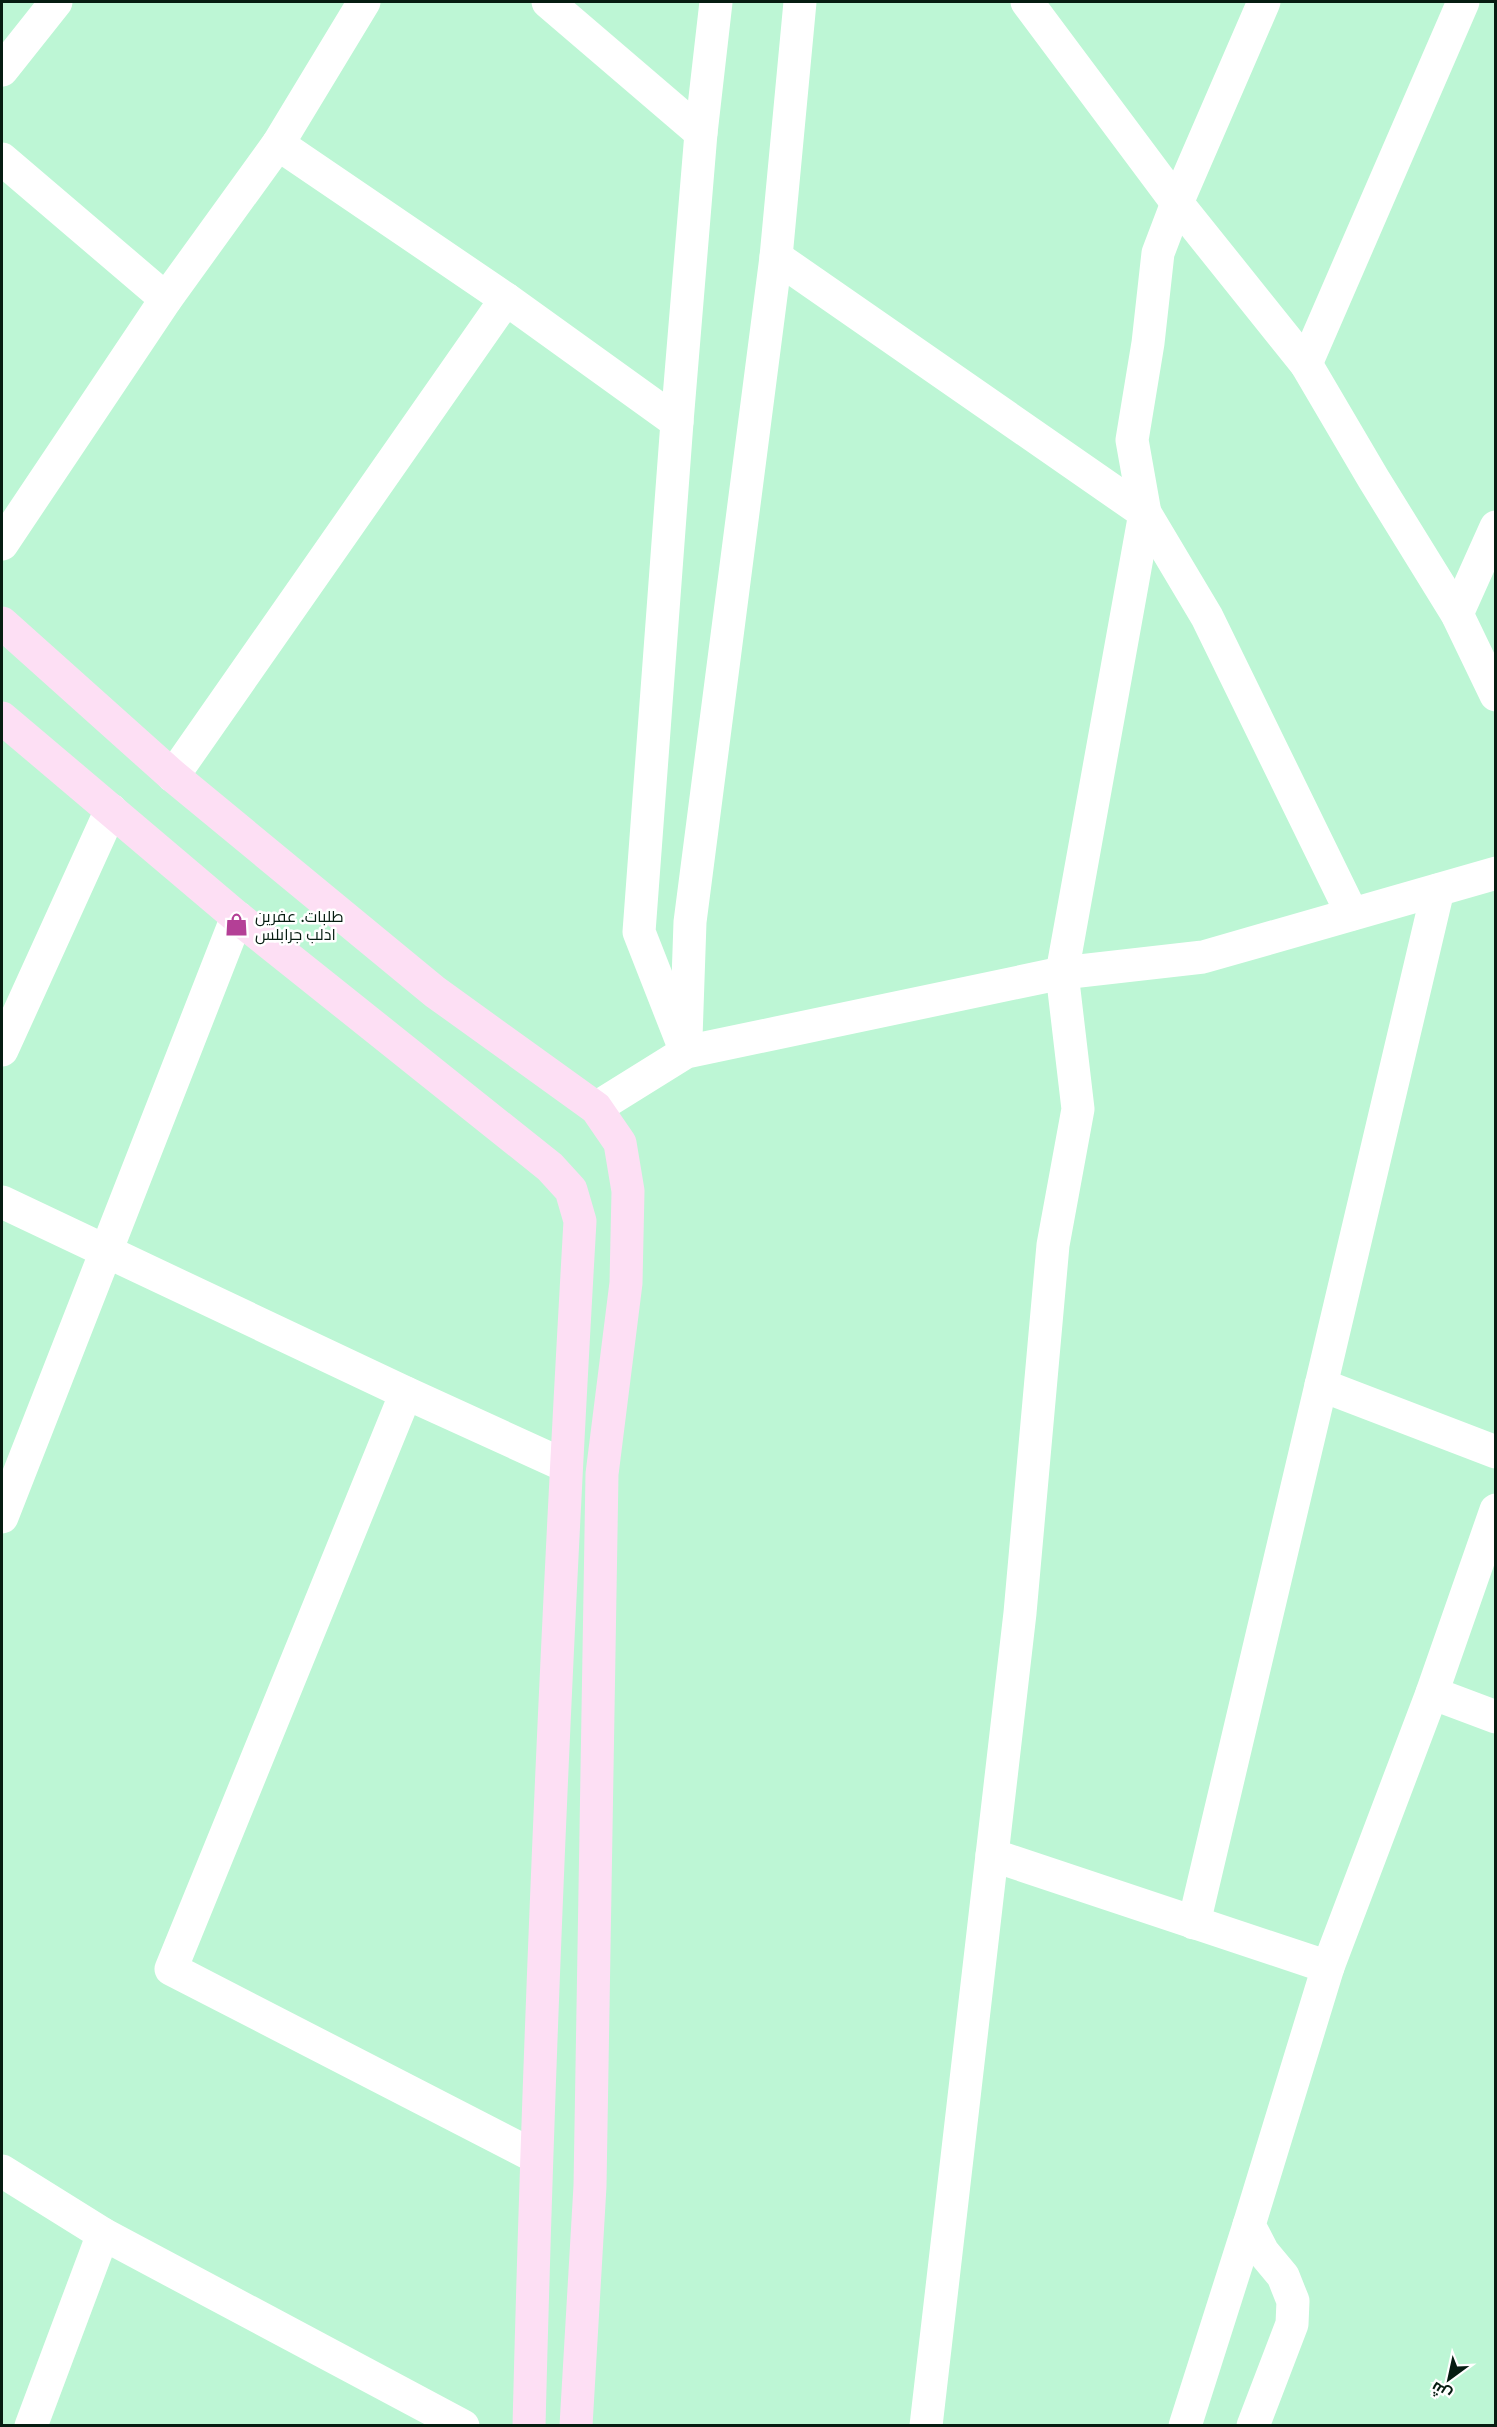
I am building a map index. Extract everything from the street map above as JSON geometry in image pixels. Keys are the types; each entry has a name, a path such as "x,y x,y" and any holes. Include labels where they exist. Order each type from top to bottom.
{"main road":[{"path":"2,623 173,776 435,992 596,1108 620,1143 628,1191 626,1283 602,1474 590,2186 576,2426"},
{"path":"2,718 237,917 550,1167 571,1190 580,1221 566,1466 536,2157 529,2426"}],"street":[{"path":"2,70 56,2"},
{"path":"2,544 166,299 278,144 364,2"},
{"path":"548,2 701,133"},
{"path":"686,1052 639,932 677,422 701,133 716,2"},
{"path":"686,1052 690,922 776,257 800,2"},
{"path":"1027,2 1177,203 1306,364 1457,614 1496,695"},
{"path":"926,2426 1020,1613 1053,1245 1078,1109 1062,973 1145,513 1132,440 1148,343 1158,253 1177,203 1264,2"},
{"path":"1306,364 1463,2"},
{"path":"278,144 506,299 677,422"},
{"path":"2,159 166,299"},
{"path":"776,257 1145,513 1207,617 1352,914"},
{"path":"173,776 506,299"},
{"path":"1457,614 1496,527"},
{"path":"2,1050 111,810"},
{"path":"596,1108 686,1052 1062,973 1203,957 1496,873"},
{"path":"1194,1923 1438,890"},
{"path":"2,1517 7,1482 105,1251 237,917"},
{"path":"2,1202 566,1466"},
{"path":"1321,1385 1496,1452"},
{"path":"406,1393 171,1969 536,2157"},
{"path":"1185,2426 1328,1967 1432,1693 1496,1510"},
{"path":"1432,1693 1496,1717"},
{"path":"992,1855 1328,1967"},
{"path":"2,2171 103,2234 463,2426"},
{"path":"1249,2225 1263,2252 1283,2276 1293,2301 1292,2324 1253,2426"},
{"path":"31,2426 103,2234"}],"place":[{"name":"طلبات. عفرين ادلب جرابلس","path":"237,925"}]}
